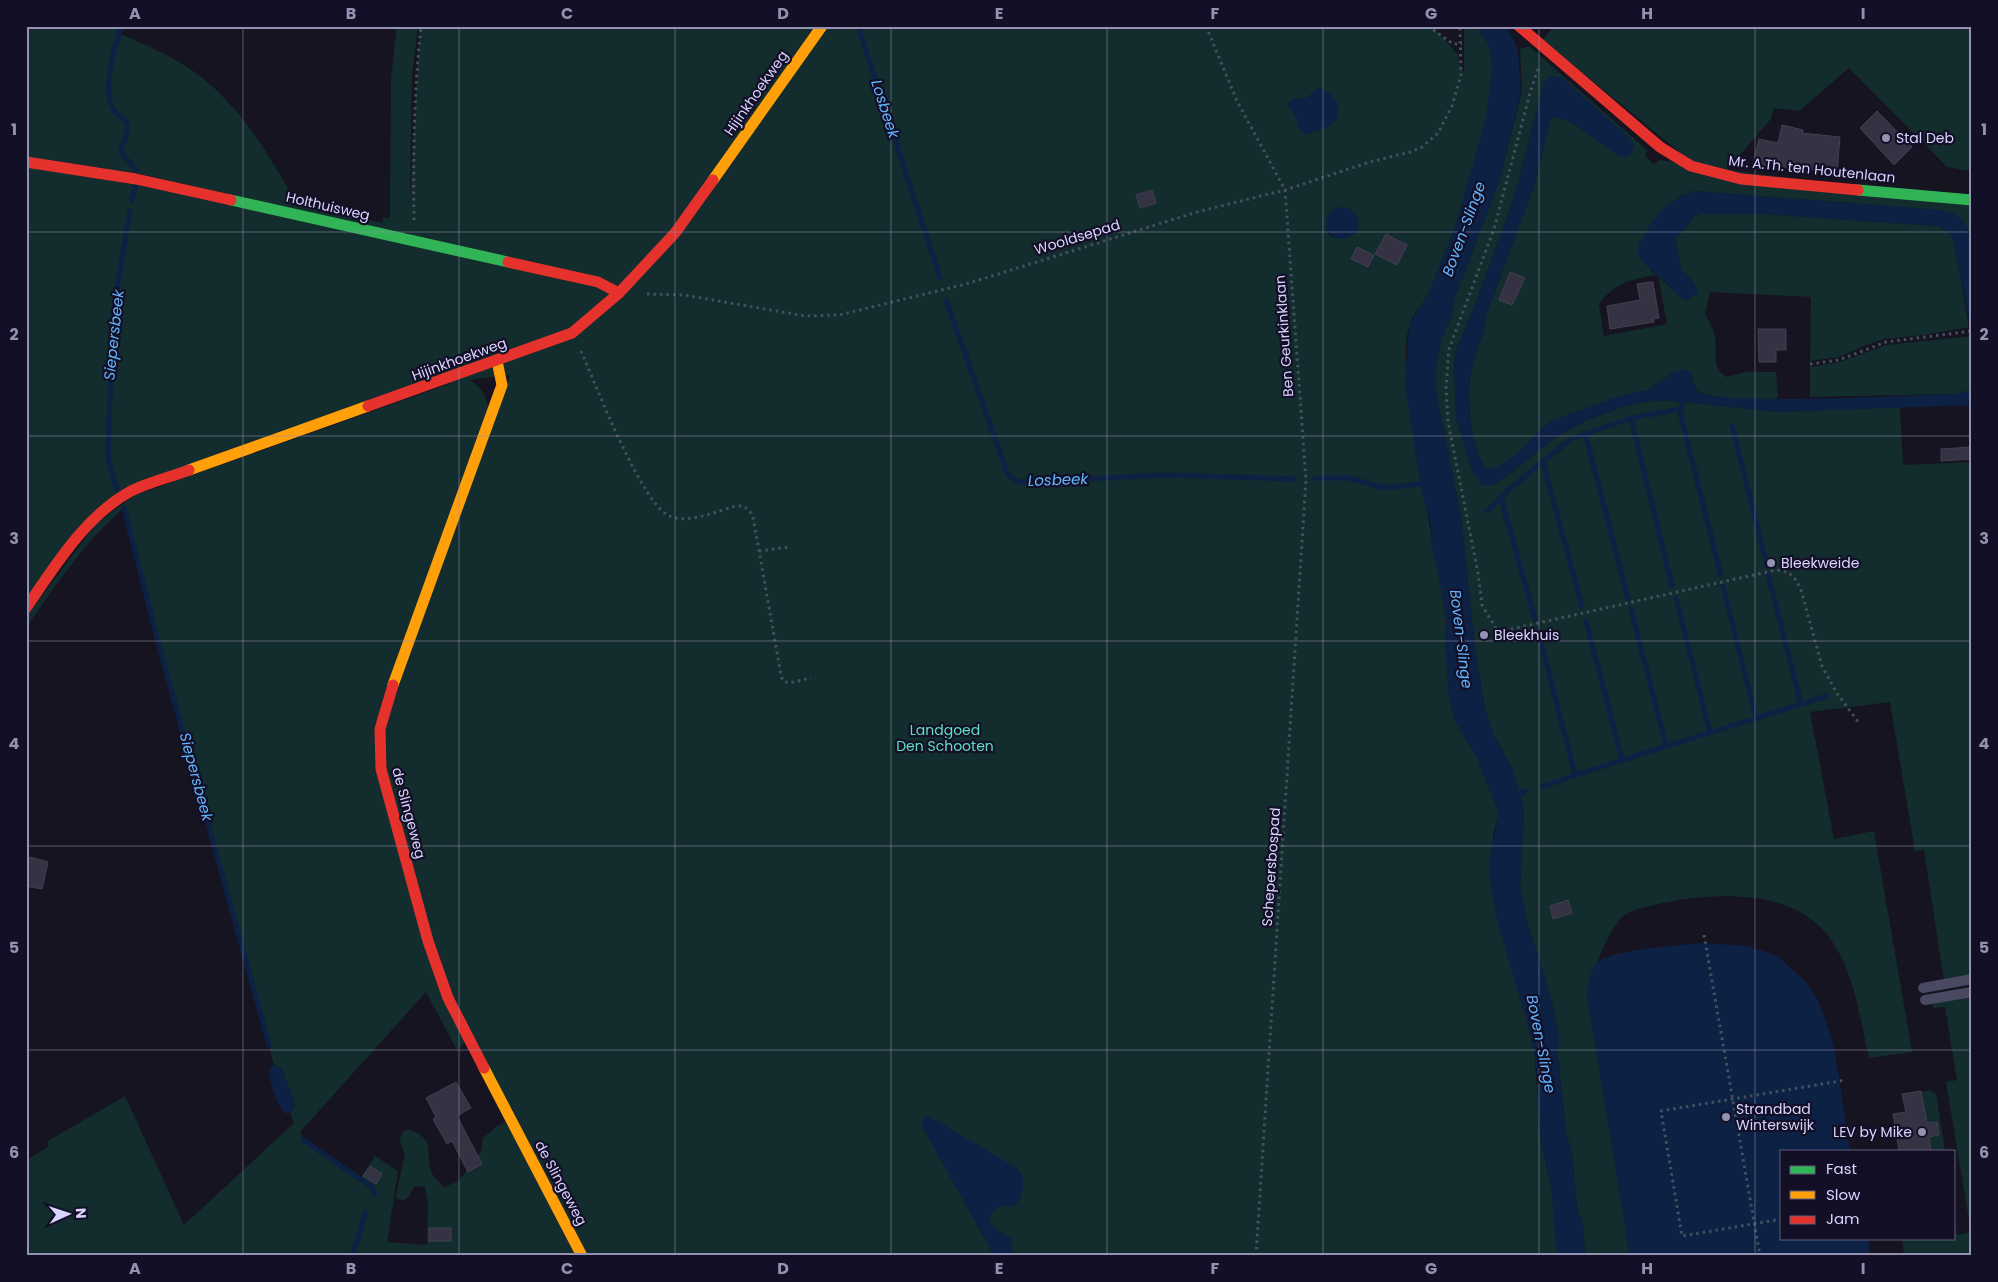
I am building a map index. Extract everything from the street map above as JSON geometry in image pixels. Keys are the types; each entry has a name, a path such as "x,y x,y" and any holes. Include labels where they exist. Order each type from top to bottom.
{"street":[{"name":"Hijinkhoekweg","path":"26,608 58,562 89,524 102,511 132,491 497,361 572,332 619,293 675,233 822,26"},
{"name":"Mr. A.Th. ten Houtenlaan","path":"1520,26 1545,50 1660,147 1691,166 1741,179 1972,200"},
{"name":"Holthuisweg","path":"26,162 136,179 598,282 619,293"},
{"name":"de Slingeweg","path":"497,361 502,385 386,706 380,729 381,769 428,941 448,998 582,1256"}],"lane":[{"path":"1923,988 1972,979"},
{"path":"1925,1000 1972,992"}],"path":[{"path":"414,241 413,138 421,26"},
{"path":"1206,26 1237,101 1285,190"},
{"path":"1428,26 1453,44 1462,44 1460,26"},
{"name":"Wooldsepad","path":"619,293 684,295 805,316 839,315 966,284 1197,212 1285,190 1370,162 1410,152 1432,140 1443,126 1458,91 1461,75 1462,44"},
{"path":"1545,50 1530,93 1494,229 1452,341 1447,368 1448,422 1478,573 1482,605 1498,632 1522,629 1714,582 1784,570 1796,579 1801,590 1822,666 1836,692 1859,723"},
{"name":"Ben Geurkinklaan","path":"1285,190 1306,480"},
{"path":"1810,364 1839,360 1886,342 1972,331"},
{"path":"572,332 642,485 661,512 670,517 684,520 744,506 753,518 783,681 789,683 811,678"},
{"name":"Schepersbospad","path":"1256,1256 1307,502 1306,480"},
{"path":"759,551 789,547"},
{"path":"1704,935 1760,1256"},
{"path":"1780,1218 1682,1236 1661,1111 1846,1080"}],"green space":[{"name":"Landgoed Den Schooten","path":"26,26 122,26 121,34 185,65 210,84 225,99 265,150 297,205 383,223 383,217 388,218 390,216 391,78 397,26 418,26 412,77 410,204 420,26 1433,26 1458,55 1459,63 1464,72 1464,29 1465,26 1476,26 1489,46 1492,73 1489,102 1482,136 1462,207 1439,270 1427,297 1409,326 1406,363 1420,468 1443,596 1480,765 1497,808 1498,816 1493,836 1514,972 1534,1049 1541,1142 1567,1256 587,1256 452,996 432,940 384,769 384,730 389,708 510,375 470,380 485,395 488,405 488,416 381,709 378,728 379,765 382,782 407,879 436,973 466,1042 457,1050 426,992 300,1132 304,1140 360,1179 375,1156 398,1171 387,1242 427,1245 428,1201 425,1187 414,1186 409,1197 404,1200 397,1199 396,1194 405,1154 399,1141 403,1132 408,1129 423,1137 426,1141 431,1171 444,1187 459,1181 481,1151 483,1138 497,1126 507,1121 578,1256 26,1256 26,1160 48,1147 48,1141 125,1096 184,1225 294,1123 290,1113 295,1108 295,1104 281,1068 274,1065 158,642 124,508 84,549 59,580 26,628 26,617 96,524 133,496 452,383 404,388 124,489 95,512 82,526 26,599 26,167 168,190 408,245 409,230 404,234 136,173 26,157","holes":["1350,210 1357,218 1356,233 1343,237 1329,235 1326,222 1332,211"]},
{"path":"1555,26 1972,26 1972,171 1947,167 1849,68 1799,111 1774,108 1771,119 1725,172 1692,162 1542,40"},
{"path":"1529,46 1647,150 1645,155 1653,164 1660,160 1972,204 1972,251 1968,229 1940,210 1694,191 1679,197 1650,270 1656,275 1632,280 1618,286 1599,304 1604,336 1667,324 1658,277 1686,300 1691,299 1693,281 1681,269 1675,239 1689,224 1692,217 1701,214 1763,214 1938,226 1950,234 1954,242 1969,327 1885,339 1839,357 1810,361 1811,297 1710,292 1705,314 1715,337 1716,364 1718,369 1726,377 1746,372 1776,372 1778,398 1738,399 1706,395 1696,388 1690,371 1676,371 1648,390 1617,397 1497,468 1488,469 1482,462 1478,452 1471,426 1470,377 1487,313 1535,183 1550,120 1556,117 1569,121 1618,155 1630,155 1634,145 1544,82 1514,198 1474,308 1455,352 1456,418 1473,473 1499,482 1553,439 1585,421 1625,406 1665,400 1778,412 1900,407 1903,465 1972,462 1972,975 1944,981 1924,850 1915,851 1890,702 1810,712 1834,839 1874,831 1912,1052 1869,1058 1854,991 1842,959 1824,931 1808,917 1790,907 1747,897 1725,896 1662,903 1626,914 1614,928 1602,951 1587,995 1630,1256 1585,1256 1583,1224 1577,1209 1572,1154 1566,1133 1558,1056 1559,1033 1549,991 1528,925 1520,889 1524,809 1521,798 1529,791 1528,789 1519,789 1511,766 1493,734 1484,705 1475,648 1461,516 1436,391 1436,367 1441,340 1450,320 1456,294 1499,182 1522,91 1520,49"},
{"path":"1972,336 1972,390 1955,394 1810,397 1810,367 1840,362 1886,345"},
{"path":"1972,994 1972,1256 1904,1256 1902,1240 1956,1240 1956,1230 1957,1235 1971,1232 1946,1082 1957,1080 1945,1007 1933,1008 1933,1004 1936,1001"},
{"path":"1930,1090 1936,1094 1945,1150 1931,1150 1929,1137 1939,1135 1937,1122 1927,1123 1921,1092"}],"water":[{"name":"Boven-Slinge","path":"1476,26 1507,26 1518,50 1521,91 1499,182 1456,294 1450,320 1441,340 1436,367 1436,391 1461,516 1475,648 1484,705 1493,734 1511,766 1519,789 1530,789 1521,798 1524,809 1520,889 1528,925 1549,991 1559,1033 1558,1056 1566,1133 1572,1154 1577,1209 1583,1224 1585,1256 1558,1256 1551,1186 1542,1149 1535,1058 1528,1026 1502,938 1489,872 1490,856 1497,824 1497,808 1477,757 1454,720 1448,692 1445,640 1446,620 1437,565 1432,549 1431,525 1422,494 1405,386 1409,325 1428,294 1455,227 1486,118 1492,71 1490,47"},
{"path":"1552,76 1562,78 1631,139 1634,145 1630,155 1626,157 1618,155 1569,121 1556,117 1550,120 1535,183 1487,313 1470,377 1469,412 1471,426 1477,452 1488,469 1497,467 1514,456 1545,425 1553,420 1617,397 1648,390 1676,371 1683,369 1690,371 1694,385 1699,392 1715,396 1821,399 1955,394 1972,390 1972,405 1778,412 1665,400 1645,402 1625,406 1584,421 1553,439 1499,482 1490,486 1482,485 1473,473 1456,418 1455,352 1474,308 1514,198 1544,81"},
{"path":"1318,88 1329,93 1334,98 1339,108 1338,114 1336,120 1329,126 1306,134 1299,129 1295,116 1288,107 1289,102 1293,99 1306,98"},
{"path":"1694,191 1940,210 1956,215 1961,218 1970,240 1973,274 1972,336 1954,242 1950,234 1938,226 1763,214 1701,214 1692,217 1689,224 1675,239 1681,269 1693,281 1698,290 1696,295 1686,300 1683,299 1644,263 1639,255 1638,248 1647,229 1658,215 1677,198"},
{"path":"1342,207 1348,208 1353,212 1357,217 1357,229 1353,234 1348,238 1342,239 1336,238 1331,234 1327,229 1326,223 1327,217 1331,212 1336,208"},
{"name":"Strandbad Winterswijk","path":"1702,943 1747,946 1776,955 1806,982 1819,1003 1835,1052 1850,1150 1780,1150 1780,1240 1868,1240 1870,1256 1630,1256 1587,995 1591,973 1598,962 1616,954"},
{"path":"274,1065 281,1068 295,1103 293,1110 287,1114 280,1107 270,1079 270,1068"},
{"path":"927,1115 1018,1169 1023,1179 1022,1195 1012,1207 1000,1207 992,1212 990,1216 992,1225 996,1230 1011,1238 1013,1256 994,1256 922,1126 923,1118"}],"building":[{"name":"Stal Deb","path":"1877,111 1912,147 1894,165 1860,128"},
{"path":"1782,125 1803,130 1802,133 1840,137 1837,172 1753,164 1759,139 1778,143"},
{"path":"1152,190 1156,203 1140,208 1136,195"},
{"path":"1386,234 1407,245 1397,265 1375,254"},
{"path":"1357,247 1374,255 1368,267 1351,259"},
{"path":"1510,272 1525,278 1512,305 1499,300"},
{"path":"1653,282 1659,318 1653,319 1654,322 1610,329 1607,306 1640,300 1637,284"},
{"path":"1758,329 1786,329 1786,350 1776,350 1776,362 1759,362"},
{"path":"1972,447 1972,459 1941,461 1941,449"},
{"path":"26,856 48,862 42,889 26,886"},
{"path":"1568,900 1572,913 1553,919 1550,906"},
{"path":"456,1082 471,1108 457,1116 482,1164 468,1172 452,1141 447,1144 433,1119 436,1117 426,1098"},
{"path":"1921,1091 1927,1123 1937,1122 1939,1135 1929,1137 1931,1150 1899,1150 1893,1114 1906,1112 1902,1094"},
{"path":"370,1166 382,1174 376,1184 363,1176"},
{"path":"429,1228 451,1228 451,1241 429,1241"}],"waterway":[{"name":"Siepersbeek","path":"122,26 111,66 109,88 113,110 127,125 127,132 121,152 136,170"},
{"name":"Losbeek","path":"858,26 940,278"},
{"name":"Siepersbeek","path":"132,200 135,186"},
{"name":"Siepersbeek","path":"117,489 109,464 108,452 113,313 130,211"},
{"name":"Losbeek","path":"946,300 1008,475 1019,482 1167,475 1295,479"},
{"path":"1683,403 1680,412 1721,576"},
{"path":"1487,511 1513,486 1571,439 1631,418 1681,409"},
{"path":"1631,418 1672,586"},
{"path":"1732,426 1767,566"},
{"path":"1585,433 1628,599"},
{"path":"1543,462 1582,607"},
{"name":"Losbeek","path":"1315,478 1350,478 1384,488 1427,483"},
{"path":"1501,498 1535,619"},
{"name":"Siepersbeek","path":"124,508 158,642 269,1045"},
{"path":"1768,574 1801,704"},
{"path":"1723,586 1756,718"},
{"path":"1676,598 1710,732"},
{"path":"1631,609 1666,746"},
{"path":"1586,621 1622,760"},
{"path":"1538,630 1575,775"},
{"path":"1542,787 1827,696"},
{"name":"Siepersbeek","path":"303,1140 372,1187 374,1194"},
{"name":"Siepersbeek","path":"352,1256 366,1212"}],"traffic: fast":[{"path":"1858,190 1972,200"},
{"path":"231,200 508,262"}],"traffic: slow":[{"path":"713,180 822,26"},
{"path":"393,685 502,385 497,361"},
{"path":"189,470 368,406"},
{"path":"484,1068 582,1256"}],"traffic: jam":[{"path":"1519,26 1660,147 1691,166 1741,179 1858,190"},
{"path":"26,162 136,179 231,200"},
{"path":"368,406 572,333 619,293 675,233 713,180"},
{"path":"508,262 598,282 619,293"},
{"path":"26,608 72,543 114,501 145,485 189,470"},
{"path":"393,685 380,729 381,769 428,941 448,998 484,1068"}],"place":[{"name":"Stal Deb","path":"1886,138"},
{"name":"Bleekweide","path":"1771,563"},
{"name":"Bleekhuis","path":"1484,635"},
{"name":"Strandbad Winterswijk","path":"1726,1117"},
{"name":"LEV by Mike","path":"1922,1132"}]}
